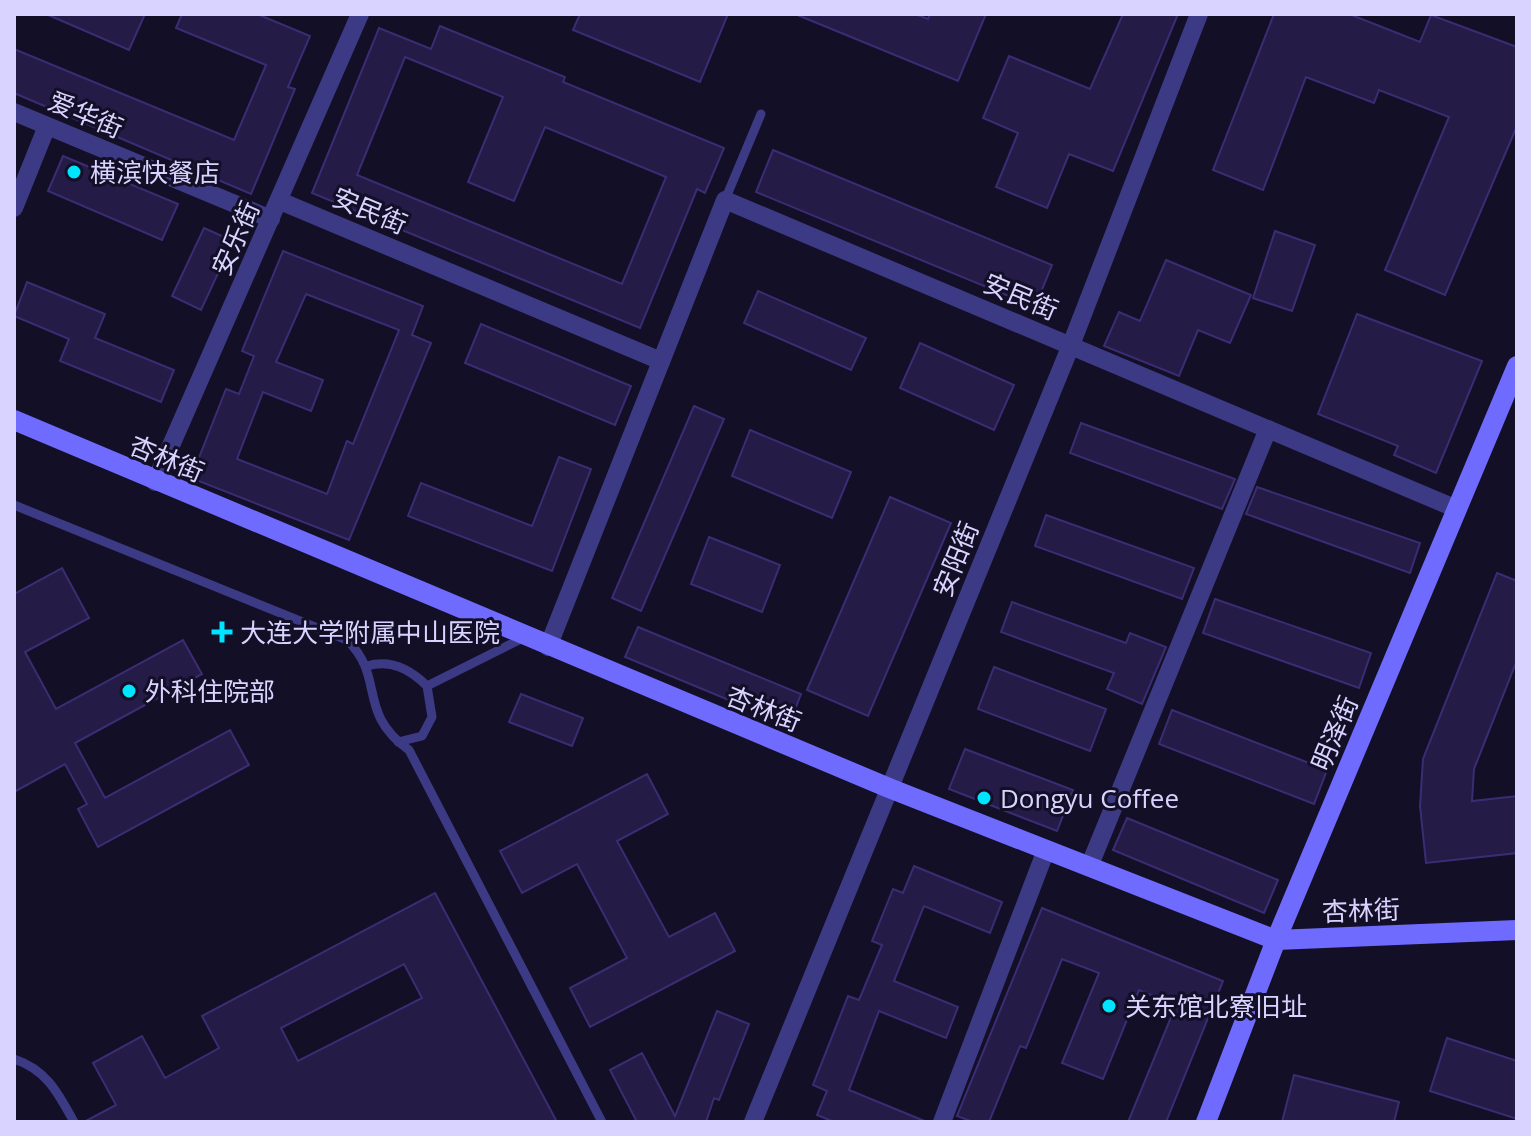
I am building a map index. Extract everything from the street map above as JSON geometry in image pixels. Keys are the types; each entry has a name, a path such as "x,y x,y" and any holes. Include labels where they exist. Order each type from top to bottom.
{"street":[{"name":"安阳街","path":"753,1122 1071,345 1199,14"},
{"name":"安乐街","path":"155,482 280,201 356,16"},
{"name":"爱华街","path":"14,112 271,219"},
{"path":"14,208 47,126"},
{"name":"安民街","path":"725,200 1457,509"},
{"path":"548,647 725,200"},
{"name":"安民街","path":"280,201 661,361"},
{"name":"明泽街","path":"1206,1122 1276,940 1517,366"},
{"name":"杏林街","path":"14,420 155,482 889,788 1276,940 1517,930"},
{"path":"1089,867 1268,429"},
{"path":"942,1122 1046,850"}],"lane":[{"path":"725,200 761,114"},
{"path":"14,505 347,640 367,666 378,718 387,733 409,750 602,1122"},
{"path":"427,686 525,637"},
{"path":"367,666 389,663 404,668 427,686 432,717 422,736 398,742"},
{"path":"14,1059 35,1066 52,1083 74,1122"}],"building":[{"path":"46,14 145,14 129,50"},
{"path":"182,14 257,14 310,36 288,87 295,89 251,194 14,93 14,49 234,140 266,65 176,28"},
{"path":"580,14 728,14 700,82 573,30"},
{"path":"795,14 915,14 928,19 930,14 986,14 958,81"},
{"path":"1123,14 1178,14 1113,171 1069,154 1047,208 996,187 1018,133 983,118 1009,56 1090,89"},
{"path":"1274,14 1349,14 1420,42 1431,15 1517,47 1517,126 1445,295 1385,270 1449,117 1379,90 1374,103 1306,77 1263,190 1213,170"},
{"path":"440,26 565,77 563,82 724,148 705,193 697,189 640,328 312,193 379,28 431,49","holes":["405,57 503,97 468,182 514,201 545,127 666,177 622,284 357,175"]},
{"path":"773,150 1052,265 1035,307 756,192"},
{"path":"63,156 178,204 162,240 48,191"},
{"path":"204,228 233,241 201,310 172,296"},
{"path":"1275,231 1315,245 1292,311 1253,298"},
{"path":"283,251 423,306 412,335 431,343 349,540 191,478 226,389 239,394 254,356 242,351","holes":["306,294 399,330 353,444 347,441 327,494 237,459 263,392 311,411 323,380 276,362"]},
{"path":"1166,260 1251,295 1230,343 1198,330 1179,376 1104,346 1119,312 1140,321"},
{"path":"27,282 105,314 95,338 174,370 161,402 60,361 69,339 14,316"},
{"path":"758,291 866,338 851,370 744,323"},
{"path":"1357,314 1482,361 1436,473 1394,455 1398,446 1318,414"},
{"path":"481,324 631,386 615,425 465,363"},
{"path":"920,343 1014,385 994,430 900,388"},
{"path":"694,406 724,419 641,611 612,598"},
{"path":"1081,423 1235,479 1222,509 1070,453"},
{"path":"750,430 851,472 832,518 732,476"},
{"path":"559,457 591,469 552,571 408,516 421,483 532,526"},
{"path":"1257,487 1420,543 1410,573 1246,514"},
{"path":"890,497 951,523 868,716 807,690"},
{"path":"1046,515 1194,568 1182,599 1035,546"},
{"path":"709,537 780,565 762,612 691,584"},
{"name":"外科住院部","path":"62,568 89,618 25,652 56,709 183,640 202,674 75,743 105,798 230,730 249,765 98,847 78,809 87,804 65,764 14,792 14,594"},
{"path":"1497,573 1517,581 1517,660 1474,769 1472,801 1517,796 1517,853 1426,863 1420,806 1423,759"},
{"path":"1215,599 1371,653 1359,688 1203,633"},
{"path":"1012,602 1126,643 1130,633 1166,647 1142,704 1107,689 1114,673 1001,632"},
{"path":"638,627 801,694 789,725 625,657"},
{"path":"994,667 1106,709 1090,751 978,709"},
{"path":"521,694 583,718 572,746 509,722"},
{"path":"1172,710 1327,770 1314,804 1159,744"},
{"path":"965,749 1073,790 1057,831 949,789"},
{"path":"647,774 668,814 617,841 669,937 715,913 735,951 590,1027 570,988 627,958 577,864 522,893 500,851"},
{"path":"1127,818 1278,880 1264,913 1113,850"},
{"path":"914,866 1002,902 990,933 924,906 894,981 958,1007 946,1038 879,1011 849,1090 927,1122 834,1122 817,1115 827,1091 813,1085 848,996 859,1000 882,945 872,941 893,889 903,893"},
{"path":"435,893 557,1122 84,1122 116,1105 93,1063 142,1036 165,1078 219,1048 202,1016","holes":["404,964 422,998 298,1061 281,1028"]},
{"name":"关东馆北寮旧址","path":"1042,908 1223,981 1166,1122 1128,1122 1176,1005 1139,990 1103,1079 1062,1063 1099,973 1062,959 1026,1048 1020,1046 989,1122 973,1122 957,1116"},
{"path":"717,1011 749,1024 719,1100 714,1098 706,1122 637,1122 610,1070 642,1053 675,1116"},
{"path":"1447,1038 1517,1061 1517,1119 1430,1091"},
{"path":"1294,1075 1399,1102 1394,1122 1282,1122"}],"place":[{"name":"横滨快餐店","path":"74,172"},
{"name":"大连大学附属中山医院","path":"222,632"},
{"name":"外科住院部","path":"129,691"},
{"name":"Dongyu Coffee","path":"984,798"},
{"name":"关东馆北寮旧址","path":"1109,1006"}]}
